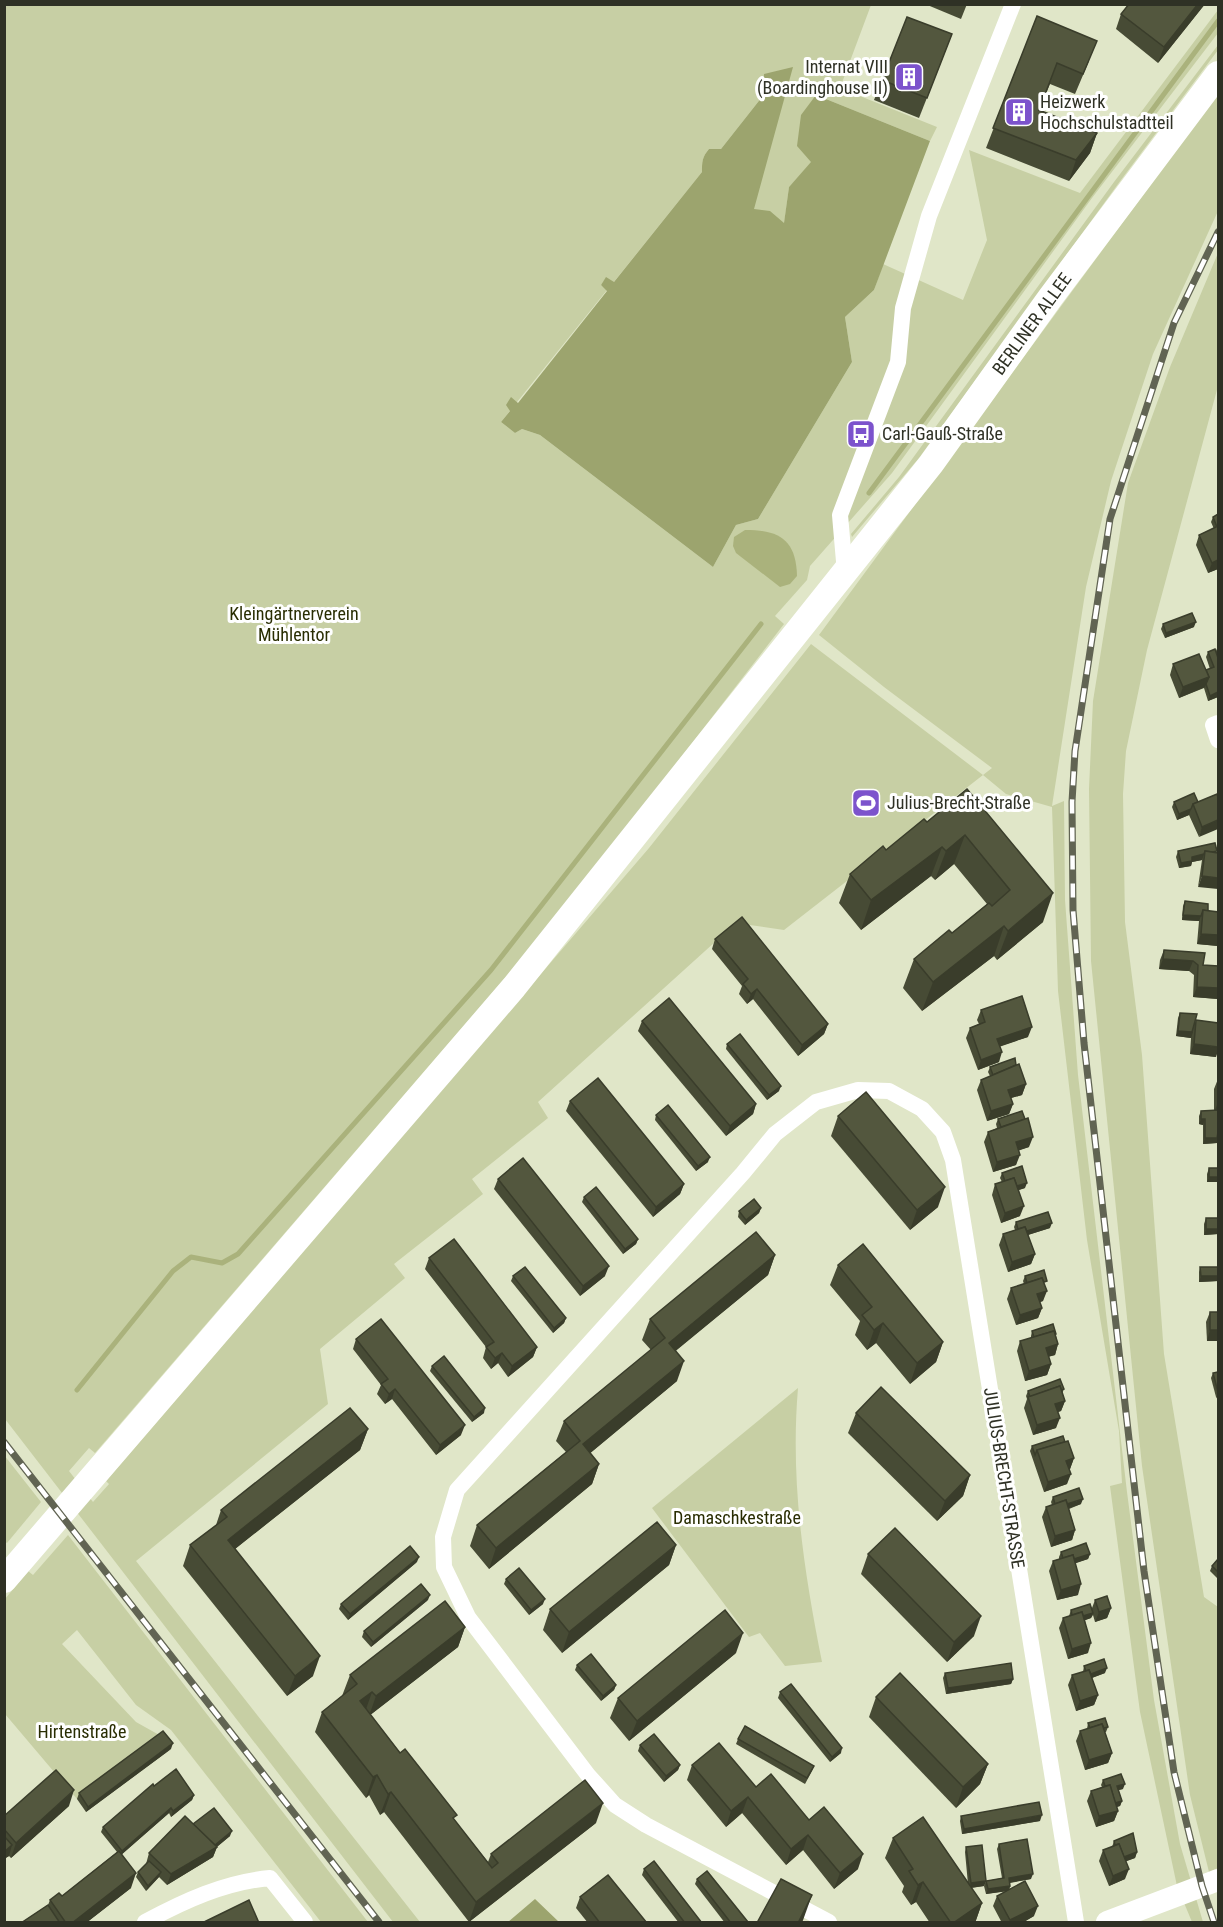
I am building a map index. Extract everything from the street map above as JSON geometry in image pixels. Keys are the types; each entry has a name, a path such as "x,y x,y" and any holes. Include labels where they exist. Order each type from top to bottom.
{"main road":[{"name":"BERLINER ALLEE","path":"4,1580 514,987 931,464 1050,298 1218,74"}],"street":[{"path":"845,573 840,515 898,362 903,308 929,216 1013,4"},
{"name":"JULIUS-BRECHT-STRASSE","path":"829,1923 646,1825 615,1805 520,1689 468,1617 444,1567 443,1536 457,1490 743,1173 775,1134 816,1102 858,1090 889,1091 922,1109 942,1132 953,1160 1076,1923"},
{"path":"145,1923 183,1902 243,1880 270,1878 305,1923"},
{"path":"1107,1923 1218,1880"}],"green space":[{"name":"Kleingärtnerverein Mühlentor","path":"5,5 871,5 840,88 937,127 930,141 816,95 812,162 789,187 784,224 753,209 770,143 764,74 762,97 721,149 709,149 703,160 702,172 613,283 606,278 601,285 607,290 501,422 515,433 522,429 540,435 713,567 736,525 758,519 852,362 845,317 874,290 883,264 963,300 987,240 969,150 1080,193 1218,10 1218,33 1092,198 892,473 810,566 807,580 775,616 784,624 560,914 95,1453 89,1448 69,1471 93,1502 109,1484 106,1481 649,848 811,644 983,775 784,930 736,923 538,1102 548,1118 472,1179 483,1194 394,1264 405,1278 320,1349 328,1404 136,1561 420,1922 393,1922 5,1419"},
{"path":"1218,45 1218,50 919,458 852,537 851,534 899,477 1114,182"},
{"path":"1218,93 1218,211 1153,354 1111,481 1086,587 1052,806 1064,801 1065,900 1078,1075 1154,1700 1180,1844 1203,1922 1192,1922 1177,1886 1140,1712 1110,1486 1122,1483 1119,1431 1087,1240 1058,991 1052,807 1006,794 983,775 992,768 819,635"},
{"path":"1218,253 1218,386 1147,650 1126,751 1123,794 1125,922 1142,1055 1164,1354 1204,1597 1218,1607 1218,1868 1209,1872 1190,1795 1142,1466 1091,961 1089,789 1093,701 1128,483 1170,367"},
{"name":"Damaschkestraße","path":"798,1388 797,1492 804,1560 822,1662 785,1666 760,1633 749,1637 652,1508"},
{"path":"4,1455 41,1502 7,1543 4,1541"},
{"name":"Hirtenstraße","path":"68,1535 368,1922 321,1922 171,1730 136,1705 77,1630 62,1644 136,1722 161,1736 77,1799 5,1714 5,1599 28,1571 33,1575"}],"shaded area":[{"path":"793,67 754,209 770,211 784,223 789,187 811,162 797,146 801,115 816,95 930,141 874,290 845,317 852,362 758,519 736,525 713,567 540,435 522,429 515,433 501,422 510,411 506,405 511,397 518,403 607,291 601,285 606,277 614,282 702,172 703,160 709,149 721,149 762,97 764,74"},
{"path":"745,530 757,530 777,535 789,546 796,564 797,576 790,584 780,587 736,553 733,546 734,537"},
{"path":"535,1899 559,1922 508,1922"}],"building":[{"path":"1129,4 1198,4 1164,47 1121,14"},
{"name":"Heizwerk Hochschulstadtteil","path":"1037,16 1097,41 1083,74 1057,63 1039,110 1097,133 1076,160 993,128"},
{"name":"Internat VIII (Boardinghouse II)","path":"907,17 952,34 927,98 882,80"},
{"path":"1218,514 1218,526 1217,527 1213,517"},
{"path":"1218,526 1218,560 1212,563 1199,535"},
{"path":"1192,613 1196,622 1166,633 1163,624"},
{"path":"1215,649 1218,658 1218,692 1210,696 1206,684 1209,677 1206,670 1214,667 1208,652"},
{"path":"1199,654 1209,677 1183,687 1173,664"},
{"path":"967,789 1053,893 1008,931 1004,926 933,982 914,959 949,930 952,933 989,903 992,906 1010,890 965,835 946,851 942,847 871,900 850,874 883,846 886,850 924,819 927,822"},
{"path":"1194,793 1198,802 1193,804 1191,809 1179,814 1174,802"},
{"path":"1217,794 1218,820 1202,827 1193,804"},
{"path":"1215,843 1217,851 1205,851 1204,854 1192,857 1192,861 1181,863 1178,851"},
{"path":"1205,851 1218,853 1218,878 1202,876"},
{"path":"1185,901 1208,904 1208,911 1203,910 1201,916 1183,915"},
{"path":"1203,910 1218,912 1218,935 1201,934"},
{"path":"742,917 828,1024 802,1045 757,989 751,994 743,984 748,979 715,939"},
{"path":"1164,950 1205,953 1203,965 1218,966 1218,988 1197,987 1198,965 1193,961 1163,959"},
{"path":"1022,996 1032,1027 997,1039 1002,1052 981,1060 970,1028 985,1022 981,1010"},
{"path":"669,998 756,1104 730,1126 642,1021"},
{"path":"1180,1013 1197,1014 1192,1032 1178,1031"},
{"path":"1196,1020 1218,1023 1218,1047 1194,1044"},
{"path":"740,1034 781,1086 769,1095 727,1044"},
{"path":"1015,1058 1016,1065 993,1075 990,1067"},
{"path":"1019,1064 1026,1084 1008,1090 1013,1104 991,1111 981,1080"},
{"path":"598,1078 684,1184 656,1207 570,1101"},
{"path":"866,1092 945,1187 917,1210 838,1116"},
{"path":"668,1105 710,1157 698,1166 656,1115"},
{"path":"1218,1110 1217,1138 1205,1138 1205,1119 1201,1119 1201,1111"},
{"path":"1022,1111 1025,1119 1001,1127 998,1119"},
{"path":"1028,1118 1033,1137 1016,1142 1020,1155 997,1162 988,1132"},
{"path":"523,1158 609,1266 583,1286 498,1179"},
{"path":"1022,1166 1027,1183 1017,1186 1014,1178 1005,1181 1002,1173"},
{"path":"1209,1168 1218,1168 1218,1177 1209,1177"},
{"path":"1014,1178 1024,1206 1005,1213 995,1184"},
{"path":"596,1187 638,1239 625,1249 584,1197"},
{"path":"754,1199 761,1208 746,1220 739,1211"},
{"path":"1048,1212 1052,1223 1027,1231 1025,1227 1018,1229 1016,1222"},
{"path":"1206,1218 1218,1218 1218,1229 1206,1229"},
{"path":"1025,1227 1035,1254 1012,1262 1003,1234"},
{"path":"756,1232 775,1255 669,1343 684,1361 583,1444 599,1464 496,1548 477,1525 580,1441 564,1421 665,1338 650,1319"},
{"path":"454,1239 537,1347 512,1366 502,1353 495,1358 486,1347 494,1342 429,1258"},
{"path":"863,1244 943,1342 917,1363 883,1323 874,1330 862,1315 872,1307 838,1265"},
{"path":"525,1267 566,1318 554,1328 513,1276"},
{"path":"1200,1267 1218,1267 1218,1276 1201,1276"},
{"path":"1044,1270 1047,1281 1044,1282 1042,1278 1027,1283 1025,1276"},
{"path":"1042,1278 1047,1291 1037,1294 1042,1308 1020,1315 1011,1288"},
{"path":"1210,1312 1218,1312 1218,1330 1210,1330"},
{"path":"381,1319 465,1425 440,1445 395,1389 389,1394 381,1384 388,1379 356,1339"},
{"path":"1053,1324 1055,1335 1054,1331 1034,1337 1032,1331"},
{"path":"1054,1331 1058,1344 1046,1348 1051,1364 1029,1371 1020,1341"},
{"path":"444,1356 485,1408 474,1417 432,1366"},
{"path":"1218,1372 1218,1392 1213,1373"},
{"path":"1060,1379 1064,1389 1061,1390 1060,1386 1030,1397 1028,1391"},
{"path":"1060,1386 1065,1401 1055,1404 1060,1418 1037,1425 1028,1397"},
{"path":"881,1387 970,1475 945,1501 856,1413"},
{"path":"350,1408 368,1429 228,1540 320,1656 295,1676 190,1545 227,1517 221,1510"},
{"path":"1063,1436 1065,1442 1037,1450 1035,1455 1032,1446"},
{"path":"1068,1441 1074,1458 1066,1461 1071,1474 1048,1482 1037,1450"},
{"path":"1079,1488 1083,1499 1067,1504 1066,1500 1055,1504 1053,1497"},
{"path":"1066,1500 1075,1530 1055,1536 1046,1507"},
{"path":"657,1522 676,1545 569,1632 550,1609"},
{"path":"895,1528 981,1616 954,1642 868,1554"},
{"path":"1086,1543 1090,1554 1074,1559 1073,1555 1063,1558 1061,1552"},
{"path":"410,1546 419,1557 350,1614 341,1604"},
{"path":"1073,1555 1081,1584 1061,1590 1053,1561"},
{"path":"1218,1559 1218,1572 1212,1566"},
{"path":"519,1568 545,1599 531,1610 506,1579"},
{"path":"421,1584 430,1595 373,1642 364,1631"},
{"path":"1107,1596 1111,1608 1099,1612 1095,1600"},
{"path":"445,1601 465,1627 376,1696 372,1692 360,1701 400,1753 405,1749 457,1815 453,1818 492,1868 498,1863 491,1854 585,1780 603,1803 476,1902 391,1792 388,1794 377,1775 373,1777 322,1712 357,1684 350,1675"},
{"path":"1090,1604 1093,1613 1083,1616 1082,1612 1072,1615 1071,1610"},
{"path":"725,1610 743,1633 637,1721 618,1698"},
{"path":"1082,1612 1091,1643 1072,1649 1063,1618"},
{"path":"591,1654 616,1685 603,1696 577,1665"},
{"path":"1104,1659 1107,1668 1091,1674 1089,1670 1086,1671 1084,1666"},
{"path":"1011,1663 1013,1679 948,1688 945,1673"},
{"path":"1089,1670 1098,1695 1080,1701 1072,1675"},
{"path":"900,1673 988,1764 963,1787 876,1697"},
{"path":"791,1684 842,1748 832,1757 780,1692"},
{"path":"1105,1718 1108,1727 1104,1728 1102,1724 1090,1728 1088,1723"},
{"path":"1102,1724 1112,1753 1089,1760 1080,1731"},
{"path":"745,1726 814,1766 807,1778 738,1739"},
{"path":"163,1731 173,1743 88,1807 79,1793"},
{"path":"654,1734 680,1765 666,1776 640,1745"},
{"path":"719,1743 756,1787 771,1774 809,1820 824,1807 863,1854 840,1873 808,1835 791,1849 748,1797 731,1811 692,1765"},
{"path":"176,1769 194,1795 173,1811 171,1808 122,1851 103,1827 153,1784 154,1786"},
{"path":"56,1770 74,1790 16,1843 4,1829 4,1816"},
{"path":"1121,1774 1125,1784 1117,1786 1122,1801 1115,1803 1110,1785 1105,1786 1103,1780"},
{"path":"1110,1785 1118,1811 1099,1816 1091,1791"},
{"path":"1039,1802 1042,1815 964,1829 961,1816"},
{"path":"214,1808 232,1831 215,1845 193,1824"},
{"path":"185,1816 217,1847 171,1874 149,1853"},
{"path":"923,1817 982,1903 953,1923 923,1882 918,1885 909,1871 913,1869 893,1838"},
{"path":"1133,1833 1137,1852 1124,1857 1119,1844 1115,1845 1114,1841"},
{"path":"4,1836 12,1845 4,1852"},
{"path":"1027,1839 1033,1874 1009,1878 1010,1886 988,1889 986,1881 1004,1878 999,1844"},
{"path":"1119,1844 1129,1869 1113,1876 1103,1850"},
{"path":"982,1845 986,1881 971,1883 966,1847"},
{"path":"119,1851 136,1873 72,1923 66,1923 50,1900 59,1893 62,1896"},
{"path":"149,1861 161,1872 148,1886 138,1872"},
{"path":"654,1861 702,1923 685,1923 644,1869"},
{"path":"707,1871 747,1923 731,1923 697,1879"},
{"path":"608,1875 647,1923 600,1923 580,1897"},
{"path":"781,1879 812,1895 798,1923 761,1923 758,1921"},
{"path":"1025,1881 1038,1906 1010,1920 997,1896"},
{"path":"249,1900 259,1923 202,1923"},
{"path":"48,1905 60,1923 21,1923"}],"waterway":[{"path":"869,493 1218,21"},
{"path":"77,1390 173,1271 191,1257 222,1263 238,1254 491,970 761,624"}],"railway":[{"path":"1214,1922 1202,1886 1174,1772 1144,1571 1084,1043 1073,910 1072,802 1075,751 1110,519 1174,323 1218,232"},
{"path":"4,1442 379,1922"}],"place":[{"name":"Internat VIII (Boardinghouse II)","path":"909,77"},
{"name":"Heizwerk Hochschulstadtteil","path":"1019,112"},
{"name":"Carl-Gauß-Straße","path":"861,434"},
{"name":"Julius-Brecht-Straße","path":"866,803"}]}
